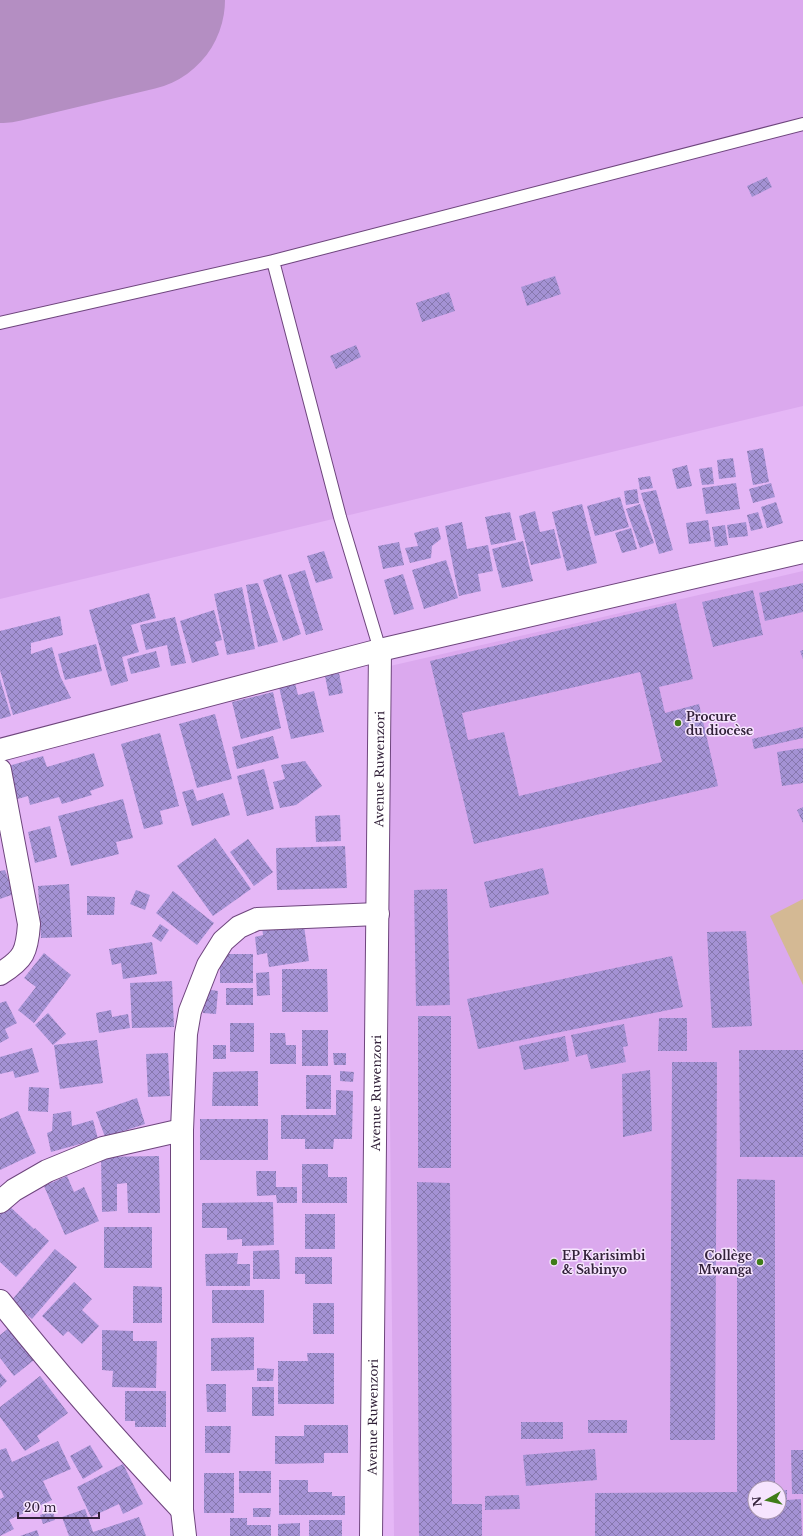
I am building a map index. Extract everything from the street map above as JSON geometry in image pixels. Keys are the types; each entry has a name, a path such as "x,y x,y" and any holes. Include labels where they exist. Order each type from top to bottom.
{"street":[{"path":"0,750 380,650 803,552"},
{"name":"Avenue Ruwenzori","path":"372,1536 380,650"},
{"path":"0,770 3,796 29,924 27,946 18,961 0,974"},
{"path":"185,1536 182,1510 182,1130 186,1034 190,1011 208,965 223,941 239,927 257,919 378,914"},
{"path":"0,1202 14,1190 47,1171 103,1148 182,1130"},
{"path":"0,1301 120,1444 182,1510"}],"lane":[{"path":"0,323 273,261 803,124"},
{"path":"273,261 340,517 380,650"}],"shaded area":[{"path":"0,0 803,0 803,406 0,599"},
{"path":"803,571 803,1536 394,1536 388,900 390,666"},
{"path":"803,899 803,985 770,916"}],"building":[{"path":"767,177 772,187 752,197 747,186"},
{"path":"555,276 561,294 527,306 521,287"},
{"path":"449,292 455,311 422,322 416,303"},
{"path":"356,345 361,357 336,369 330,356"},
{"path":"763,448 769,482 753,485 747,451"},
{"path":"733,458 736,477 719,479 717,460"},
{"path":"687,465 692,486 677,489 672,469"},
{"path":"712,467 714,484 702,485 699,469"},
{"path":"650,476 653,488 640,490 638,478"},
{"path":"736,483 740,509 706,514 702,488"},
{"path":"771,483 775,497 753,503 749,489"},
{"path":"637,489 639,503 626,505 624,491"},
{"path":"656,490 673,550 659,554 641,493"},
{"path":"620,497 629,527 595,536 587,506"},
{"path":"776,502 783,523 767,528 761,507"},
{"path":"582,504 597,563 567,571 552,512"},
{"path":"640,504 654,543 640,548 626,509"},
{"path":"535,511 540,532 554,529 561,558 531,565 519,516"},
{"path":"510,512 516,540 491,545 485,517"},
{"path":"758,512 763,528 751,531 747,515"},
{"path":"708,520 711,541 689,544 686,523"},
{"path":"462,522 467,549 488,545 493,571 478,574 481,591 459,596 445,526"},
{"path":"746,522 748,536 729,538 727,525"},
{"path":"725,525 728,545 715,547 712,527"},
{"path":"438,527 441,539 432,546 431,558 410,563 405,548 418,546 414,533"},
{"path":"631,528 637,549 622,553 615,533"},
{"path":"523,541 533,581 502,588 492,549"},
{"path":"399,542 404,565 383,569 378,546"},
{"path":"324,551 333,578 316,583 307,556"},
{"path":"446,560 458,598 424,609 412,570"},
{"path":"305,570 323,630 306,635 288,575"},
{"path":"281,574 301,634 283,641 263,580"},
{"path":"403,574 414,609 394,615 384,580"},
{"path":"258,583 278,642 258,647 246,585"},
{"path":"803,583 803,612 765,621 759,593"},
{"path":"242,587 255,649 227,655 214,594"},
{"path":"753,590 763,635 713,647 702,602"},
{"path":"149,593 156,618 131,625 139,652 122,657 128,681 111,686 89,610"},
{"name":"Procure du diocèse","path":"676,603 693,679 659,687 665,713 699,704 718,786 474,844 430,661","holes":["640,672 662,762 519,796 504,732 468,740 462,713"]},
{"path":"214,610 222,640 215,642 219,655 192,663 180,621"},
{"path":"60,616 63,635 31,643 31,654 52,647 60,676 71,698 13,715 0,670 0,631"},
{"path":"175,617 186,663 171,666 167,645 146,650 140,625"},
{"path":"96,644 102,671 65,680 58,654"},
{"path":"803,650 803,659 800,651"},
{"path":"156,651 160,667 131,674 127,659"},
{"path":"339,673 343,693 329,696 325,676"},
{"path":"0,679 11,716 0,719"},
{"path":"295,683 298,695 314,691 324,732 291,739 279,687"},
{"path":"273,692 281,728 241,739 232,702"},
{"path":"215,714 232,779 197,788 179,724"},
{"path":"803,727 803,738 754,749 752,739"},
{"path":"160,733 179,806 160,811 163,824 144,829 121,744"},
{"path":"273,736 279,758 237,769 232,747"},
{"path":"803,748 803,783 782,786 777,752"},
{"path":"94,753 104,786 90,791 92,795 62,804 59,797 30,805 28,796 14,800 5,767 43,756 47,767"},
{"path":"305,761 322,786 296,805 280,808 273,782 285,779 281,765"},
{"path":"264,769 274,809 247,816 237,776"},
{"path":"193,789 197,801 223,793 230,815 192,826 182,792"},
{"path":"123,799 133,838 116,842 119,854 71,866 58,816"},
{"path":"803,807 803,823 797,810"},
{"path":"340,815 341,841 316,842 315,816"},
{"path":"50,826 57,857 35,863 28,832"},
{"path":"215,838 251,889 213,916 177,866"},
{"path":"248,839 273,872 254,886 230,852"},
{"path":"345,846 347,888 277,890 276,848"},
{"path":"543,868 549,894 490,908 484,882"},
{"path":"5,870 14,894 0,899 0,871"},
{"path":"69,884 72,937 41,938 38,886"},
{"path":"447,889 450,1005 416,1006 414,890"},
{"path":"136,890 150,895 145,910 130,904"},
{"path":"173,891 214,923 197,945 156,913"},
{"path":"87,896 115,897 114,915 87,915"},
{"path":"160,924 169,930 161,942 152,936"},
{"path":"262,926 304,926 309,961 269,967 267,953 257,955 255,937 263,935"},
{"path":"746,931 752,1026 712,1028 707,932"},
{"path":"152,942 157,974 123,979 121,963 112,965 109,949"},
{"path":"44,953 71,975 34,1023 18,1010 36,987 24,978"},
{"path":"220,954 253,954 253,983 220,983"},
{"path":"672,956 683,1007 478,1049 467,999"},
{"path":"282,969 327,969 328,1012 282,1012"},
{"path":"269,972 270,995 257,996 256,973"},
{"path":"172,981 174,1027 132,1028 130,983"},
{"path":"226,988 253,988 253,1005 226,1005"},
{"path":"205,989 218,991 216,1014 203,1013"},
{"path":"6,1001 17,1023 5,1029 9,1038 0,1043 0,1003"},
{"path":"111,1010 112,1017 128,1014 130,1028 99,1033 96,1013"},
{"path":"48,1013 66,1034 53,1045 35,1025"},
{"path":"418,1016 451,1016 451,1168 418,1168"},
{"path":"659,1018 687,1018 687,1051 658,1051"},
{"path":"230,1023 254,1023 254,1052 230,1052"},
{"path":"624,1024 628,1046 623,1047 626,1062 591,1069 587,1054 576,1057 571,1035"},
{"path":"302,1030 328,1030 328,1066 302,1066"},
{"path":"270,1033 285,1033 286,1045 296,1045 296,1064 270,1064"},
{"path":"565,1036 569,1061 524,1070 519,1046"},
{"path":"97,1040 103,1083 60,1089 54,1045"},
{"path":"213,1045 226,1045 226,1059 213,1059"},
{"path":"32,1048 39,1072 15,1078 13,1071 0,1074 0,1057"},
{"path":"739,1050 803,1050 803,1157 740,1157"},
{"path":"168,1053 170,1096 148,1097 146,1054"},
{"path":"333,1053 346,1053 346,1065 334,1065"},
{"path":"672,1062 717,1062 715,1440 670,1440"},
{"path":"650,1070 652,1131 623,1137 622,1074"},
{"path":"258,1071 258,1106 212,1106 213,1072"},
{"path":"340,1071 354,1072 353,1082 340,1081"},
{"path":"306,1075 331,1075 331,1109 306,1109"},
{"path":"29,1087 49,1088 48,1112 28,1111"},
{"path":"336,1090 353,1091 352,1139 334,1139 333,1149 305,1149 305,1139 281,1139 281,1115 336,1115"},
{"path":"137,1098 145,1124 105,1137 96,1112"},
{"path":"18,1111 36,1153 0,1170 0,1119"},
{"path":"71,1111 72,1126 93,1120 98,1139 51,1152 47,1133 52,1131 53,1114"},
{"path":"200,1119 268,1119 268,1160 200,1160"},
{"path":"159,1156 160,1213 128,1213 127,1183 117,1184 117,1211 102,1212 101,1157"},
{"path":"302,1164 328,1164 328,1177 347,1177 347,1203 302,1203"},
{"path":"256,1171 276,1171 276,1187 297,1187 297,1203 277,1203 276,1195 257,1196"},
{"path":"67,1176 74,1192 84,1187 99,1221 65,1235 44,1186"},
{"path":"737,1179 775,1180 775,1480 747,1480 747,1520 787,1520 787,1500 801,1499 802,1536 595,1536 595,1493 737,1492"},
{"path":"417,1182 450,1183 452,1504 482,1504 482,1536 419,1536"},
{"path":"273,1202 274,1245 242,1246 242,1239 227,1240 227,1228 202,1228 202,1203"},
{"path":"8,1205 49,1241 16,1277 0,1262 0,1214"},
{"path":"305,1214 335,1214 335,1249 305,1249"},
{"path":"104,1227 152,1227 152,1268 104,1268"},
{"path":"55,1249 77,1267 32,1319 11,1301"},
{"path":"279,1250 280,1279 253,1279 253,1251"},
{"path":"238,1253 237,1264 250,1264 250,1286 206,1286 205,1254"},
{"path":"295,1257 332,1257 332,1284 305,1284 305,1274 295,1274"},
{"path":"74,1282 92,1299 82,1310 99,1326 82,1344 68,1331 63,1336 42,1316"},
{"path":"133,1286 162,1287 162,1323 133,1323"},
{"path":"212,1290 264,1290 264,1323 212,1323"},
{"path":"313,1303 334,1303 334,1334 313,1334"},
{"path":"10,1327 34,1360 14,1376 0,1358 0,1335"},
{"path":"102,1330 133,1331 133,1341 157,1341 156,1388 112,1387 113,1371 102,1370"},
{"path":"254,1337 254,1370 211,1371 211,1338"},
{"path":"307,1353 334,1353 334,1404 278,1404 278,1361 308,1361"},
{"path":"257,1368 274,1369 273,1381 257,1381"},
{"path":"0,1373 7,1381 0,1388"},
{"path":"40,1376 68,1413 37,1436 40,1441 25,1451 0,1417 0,1407"},
{"path":"206,1384 226,1384 226,1412 207,1412"},
{"path":"252,1387 274,1387 274,1416 252,1416"},
{"path":"125,1391 166,1391 166,1427 135,1427 135,1421 125,1421"},
{"path":"588,1420 627,1420 627,1433 588,1433"},
{"path":"521,1422 563,1422 563,1439 521,1439"},
{"path":"304,1425 348,1425 348,1453 324,1453 324,1463 275,1464 275,1436 304,1436"},
{"path":"205,1426 231,1426 230,1453 205,1453"},
{"path":"58,1441 71,1469 43,1481 52,1500 9,1520 14,1529 0,1536 0,1499 4,1497 0,1490 0,1450 6,1448 12,1462"},
{"path":"90,1445 103,1467 83,1479 70,1456"},
{"path":"595,1449 597,1480 526,1486 523,1455"},
{"path":"791,1450 803,1450 803,1494 792,1494"},
{"path":"123,1464 143,1504 123,1514 119,1504 91,1517 77,1487"},
{"path":"239,1471 271,1471 271,1493 239,1493"},
{"path":"204,1473 234,1473 234,1513 204,1513"},
{"path":"279,1480 308,1480 308,1492 332,1492 332,1496 345,1496 345,1515 279,1515"},
{"path":"519,1495 520,1509 485,1510 485,1496"},
{"path":"253,1508 271,1508 270,1517 253,1517"},
{"path":"85,1509 93,1532 139,1517 146,1536 69,1536 62,1517"},
{"path":"53,1511 55,1520 43,1524 40,1515"},
{"path":"230,1518 247,1518 247,1525 271,1525 271,1536 230,1536"},
{"path":"309,1520 342,1520 342,1536 309,1536"},
{"path":"300,1523 300,1536 278,1536 278,1524"},
{"path":"37,1530 39,1536 20,1536"}],"runway":[{"path":"0,32 134,0"}],"place":[{"name":"Procure du diocèse","path":"678,723"},
{"name":"EP Karisimbi & Sabinyo","path":"554,1262"},
{"name":"Collège Mwanga","path":"760,1262"}]}
